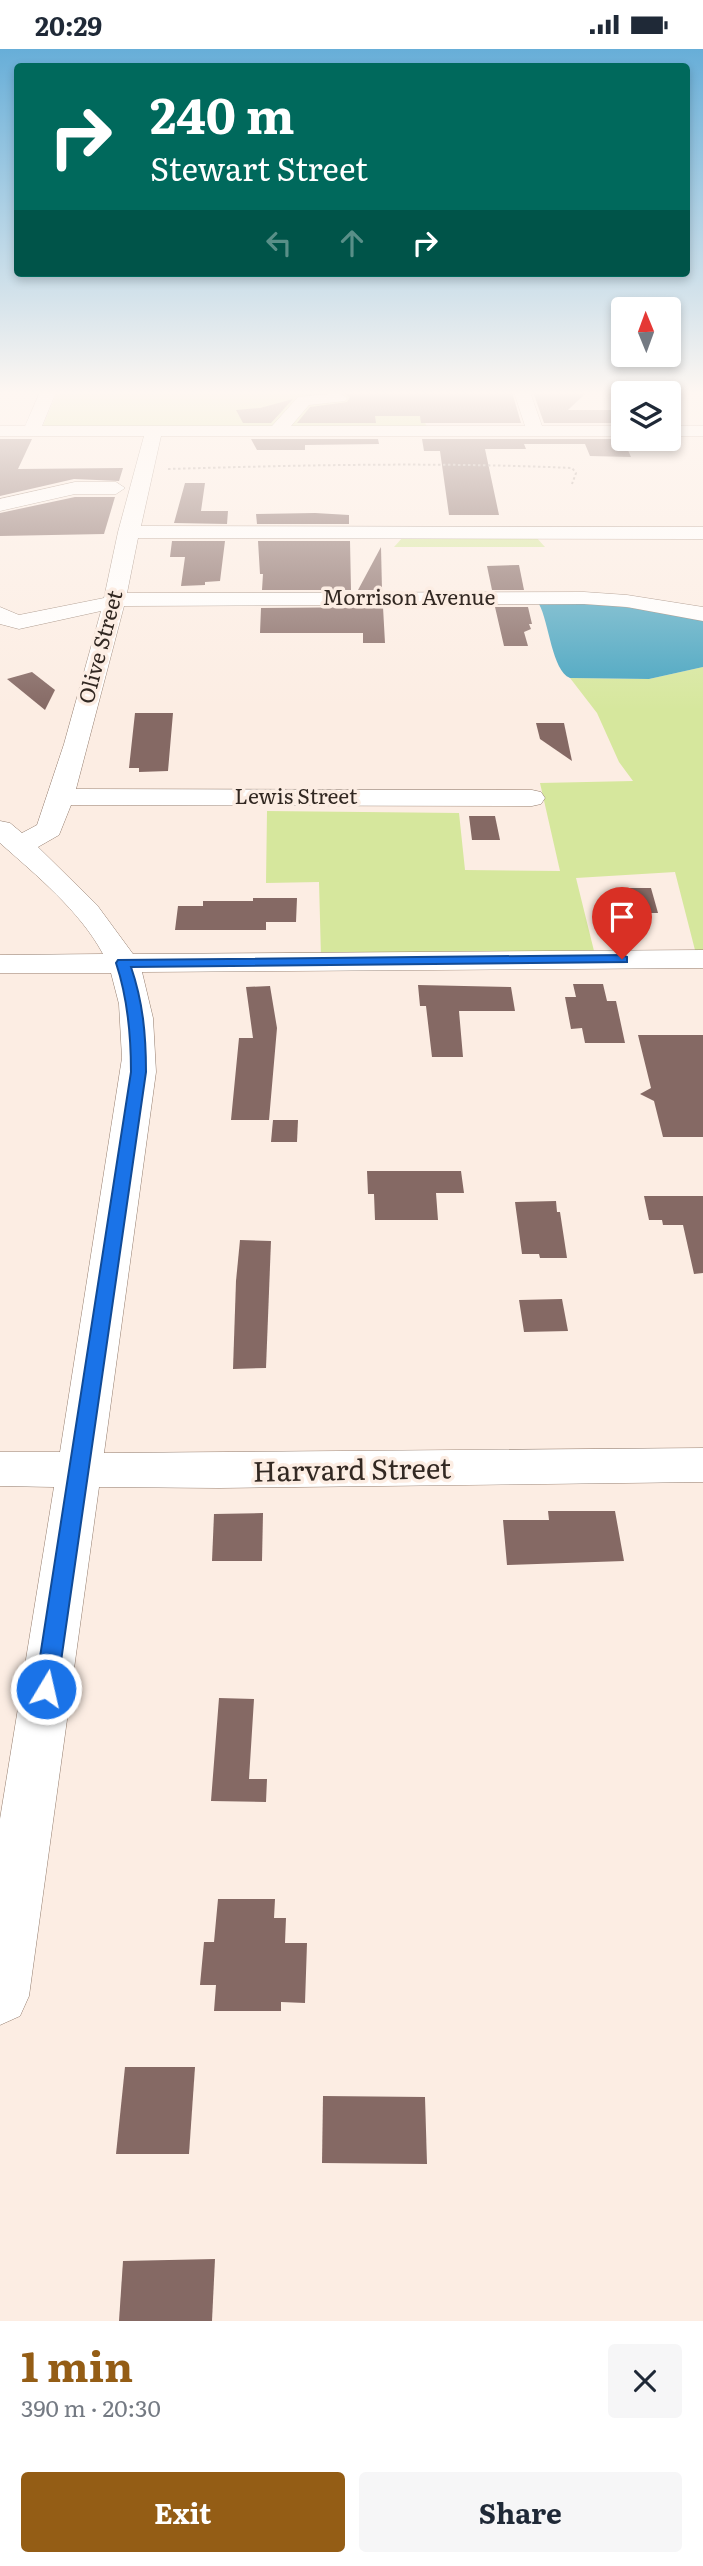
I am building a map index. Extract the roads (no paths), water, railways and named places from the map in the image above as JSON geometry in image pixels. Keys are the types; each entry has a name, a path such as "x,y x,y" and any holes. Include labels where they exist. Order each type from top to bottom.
{"street":[{"path":"0,505 31,498"},
{"name":"Olive Street","path":"10,837 49,829 114,602 136,498"},
{"path":"128,536 506,530 703,533"},
{"path":"128,536 230,542 265,548 275,546 276,537 304,535 336,537 343,542 343,548"},
{"name":"Morrison Avenue","path":"0,614 11,621 19,622 114,602 584,598 627,601 703,614"},
{"name":"Lewis Street","path":"60,797 531,798"},
{"path":"0,1997 139,1072 139,1036 133,992 123,963 104,932 10,837"},
{"path":"0,964 703,959"},
{"name":"Harvard Street","path":"0,1469 219,1471 703,1465"}],"water":[{"path":"586,602 703,617 703,667 649,679 570,678 559,666 539,604"}]}
